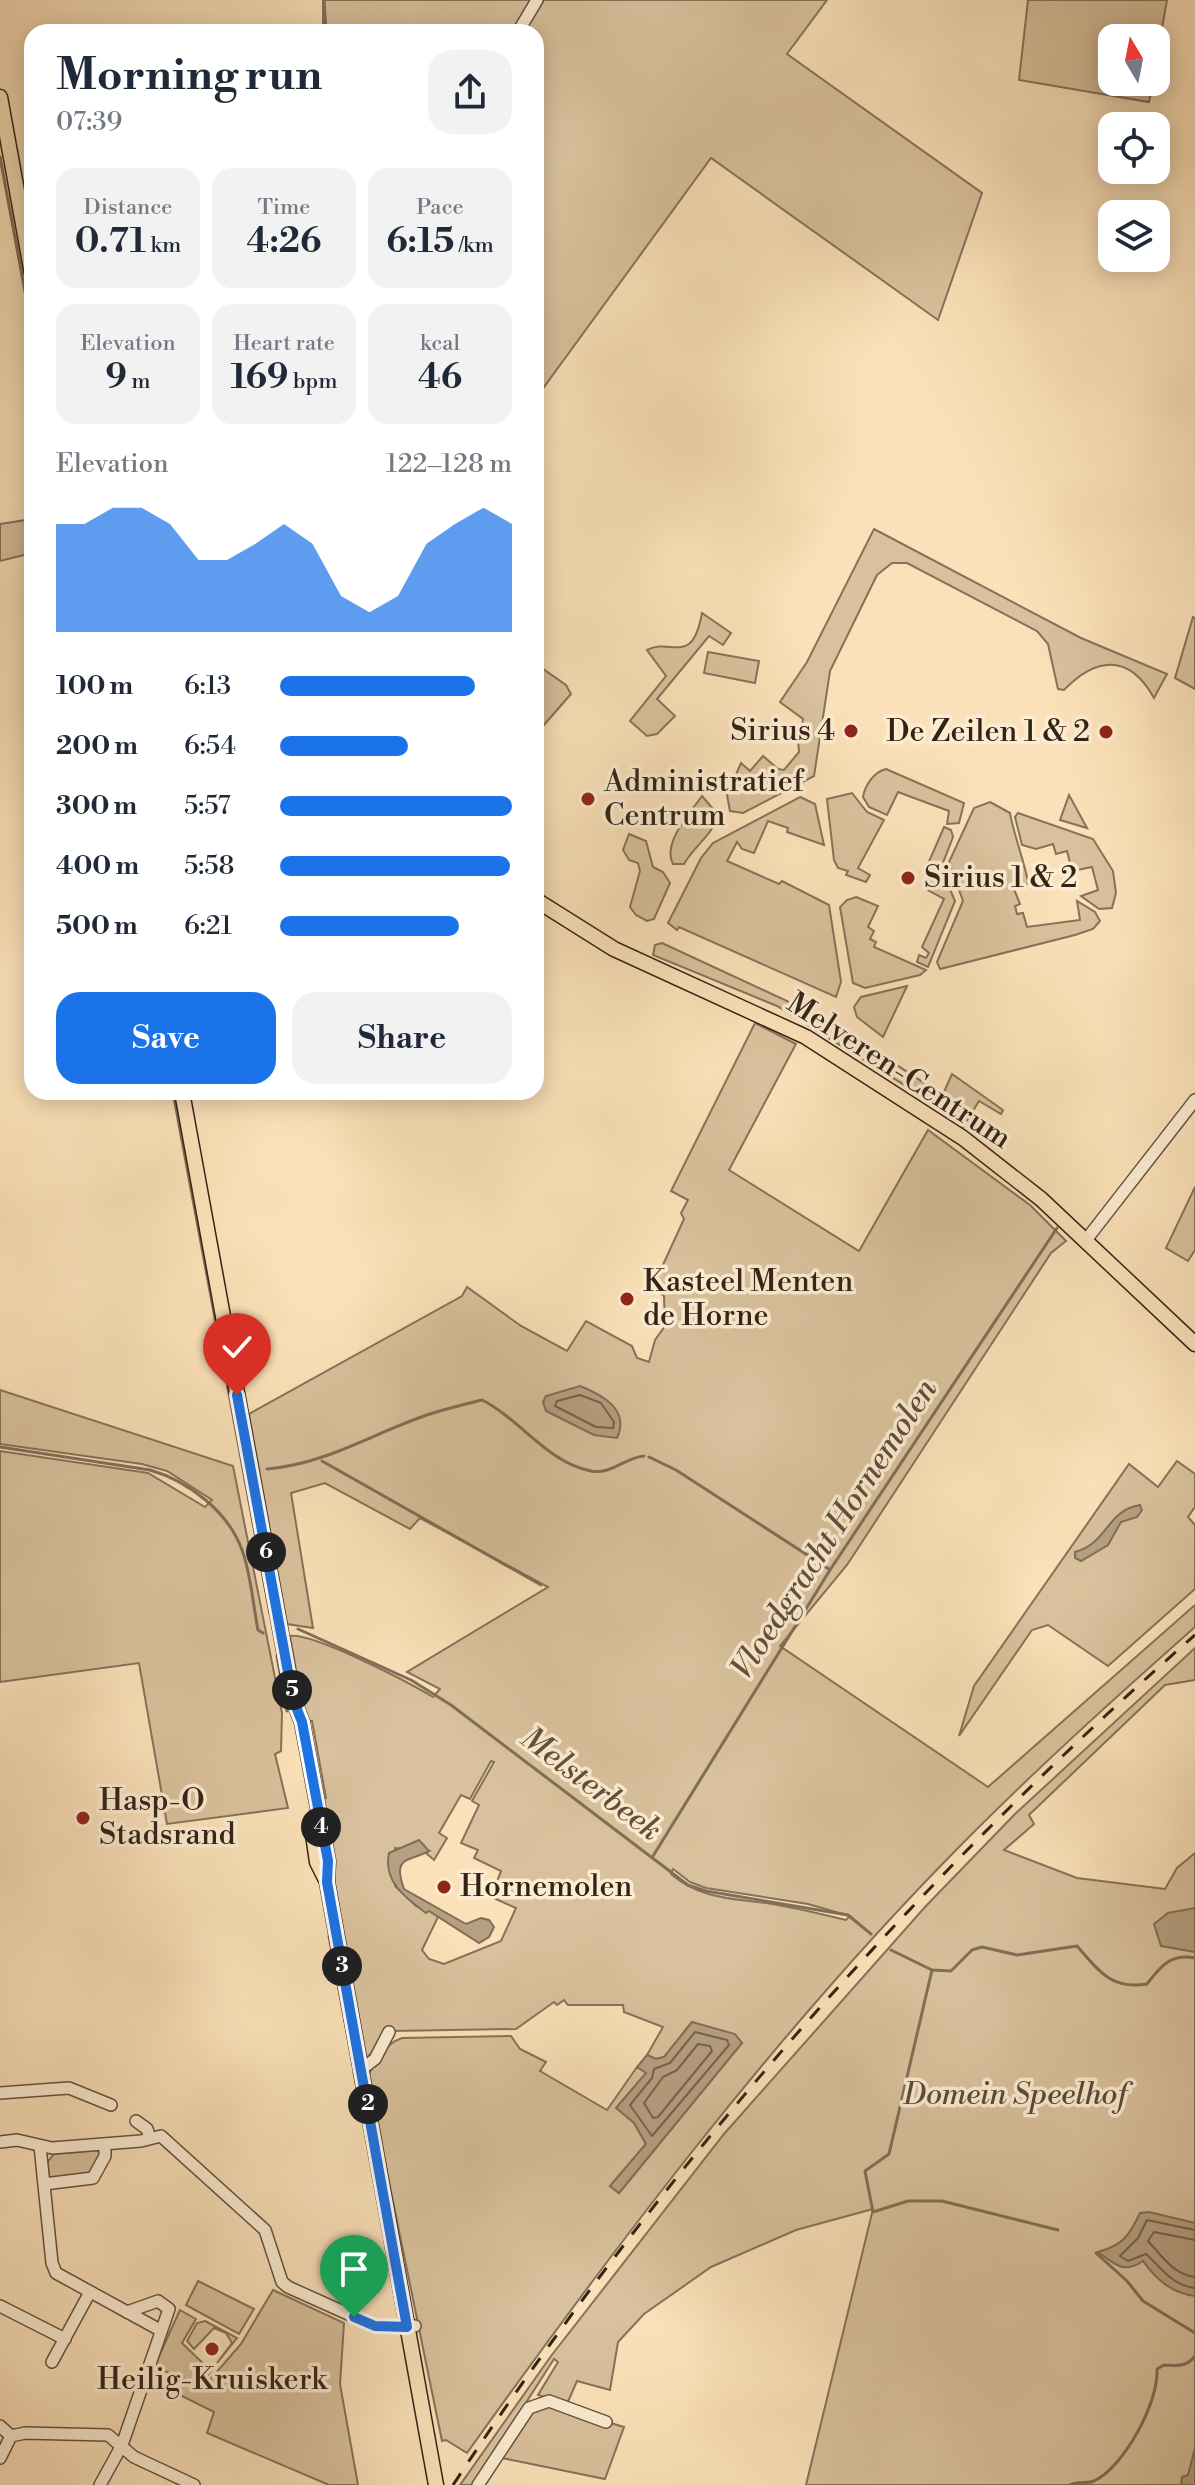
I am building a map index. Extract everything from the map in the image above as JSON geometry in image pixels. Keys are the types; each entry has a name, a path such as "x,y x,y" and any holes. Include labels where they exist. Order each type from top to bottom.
{"main road":[{"path":"0,97 24,230"},
{"name":"Melveren-Centrum","path":"544,905 626,956 806,1037 963,1138 1086,1240 1195,1344"},
{"path":"183,1100 293,1699 302,1722 328,1861 327,1882 398,2262 444,2485"},
{"path":"411,2326 436,2485"}],"street":[{"path":"523,24 537,0"},
{"path":"1086,1240 1195,1100"},
{"path":"362,2069 375,2059 389,2032"},
{"path":"0,2093 69,2088 111,2105"},
{"path":"136,2121 147,2129 150,2138"},
{"path":"0,2142 17,2140 40,2146 105,2145 161,2136 256,2220 272,2244 282,2282 288,2287 375,2326 411,2326"},
{"path":"44,2184 93,2178 105,2156 105,2145"},
{"path":"40,2146 52,2263 56,2273 160,2330"},
{"path":"52,2362 90,2292"},
{"path":"100,2485 122,2445 160,2330 169,2314 165,2305 158,2301 127,2312"},
{"path":"0,2306 65,2339"},
{"path":"478,2485 529,2408 549,2401 606,2422"},
{"path":"0,2426 11,2436"},
{"path":"11,2436 25,2433 108,2435 134,2457 194,2485"},
{"path":"0,2458 11,2436"}],"green space":[{"path":"323,0 533,0 518,24 323,24"},
{"path":"544,0 827,0 787,54 982,193 938,320 711,158 544,387 544,24 529,24"},
{"path":"1028,0 1167,0 1163,24 1098,24 1098,93 1019,80"},
{"path":"1114,96 1150,96 1149,102"},
{"path":"24,520 24,555 0,561 0,524"},
{"path":"874,529 1081,638 1167,674 1154,698 1134,673 1112,665 1088,671 1064,690 1058,689 1048,644 1037,631 907,563 892,563 877,575 830,671 814,776 743,813 730,811 727,795 741,763 750,771 763,756 778,769 784,770 799,752 797,728 802,727 803,719 780,702 807,662"},
{"path":"702,613 731,633 723,645 709,636 657,699 675,716 657,734 647,736 630,721 666,676 647,650 687,645 698,630"},
{"path":"1195,618 1195,689 1175,678"},
{"path":"708,652 759,661 755,683 704,673"},
{"path":"544,670 566,685 571,694 544,725"},
{"path":"886,769 964,803 959,823 947,824 949,811 898,792 887,815 869,807 863,797 866,788 874,776"},
{"path":"852,793 867,812 884,820 858,868 870,875 866,882 846,875 848,871 838,868 834,860 827,799"},
{"path":"1069,795 1087,828 1060,820"},
{"path":"702,796 718,815 716,822 684,864 673,864 671,847 674,838"},
{"path":"800,797 815,804 824,845 787,832 788,828 768,821 754,853 742,849 737,842 727,861 779,884 782,881 829,905 841,982 836,997 679,927 677,930 668,923 701,858 713,843"},
{"path":"990,802 1010,813 1028,884 1014,889 1020,904 1015,906 1017,914 1023,913 1027,927 1080,920 1077,901 1095,912 1100,921 1093,929 1075,935 940,969 937,962 963,901 949,862 974,808"},
{"path":"1018,813 1093,839 1113,871 1116,893 1112,908 1099,909 1081,896 1098,890 1092,867 1072,871 1067,851 1056,854 1053,844 1036,849 1022,845 1015,817"},
{"path":"944,827 951,830 953,837 941,868 955,901 928,967 917,962 919,955 926,958 929,953 922,947 944,899 926,889 934,870 927,866"},
{"path":"629,834 646,841 653,867 663,872 670,883 654,919 647,921 630,907 640,871 638,863 629,860 623,850"},
{"path":"856,897 878,906 868,927 874,931 870,939 876,942 874,947 926,970 920,975 865,988 853,983 840,907"},
{"path":"662,943 832,1022 930,1087 922,1096 777,1006 653,955 655,945"},
{"path":"907,986 883,1037 857,1017 854,1007 861,997"},
{"path":"755,1023 796,1044 729,1170 859,1251 928,1130 1030,1205 1066,1241 1051,1253 847,1565 780,1646 988,1787 1195,1605 1195,1627 989,1817 828,1988 641,2217 467,2453 446,2440 442,2441 368,2079 376,2060 385,2049 402,2038 511,2036 520,2049 546,2062 540,2071 607,2110 637,2067 646,2072 634,2123 646,2144 610,2186 619,2193 742,2043 692,2022 664,2057 656,2059 647,2055 663,2027 624,2012 623,2005 568,2005 564,2000 557,2005 554,2002 516,2029 391,2031 366,2059 320,1800 326,1798 312,1721 305,1721 290,1636 339,1650 433,1697 440,1689 407,1672 548,1587 420,1518 410,1529 325,1483 291,1493 313,1628 287,1624 249,1414 462,1296 467,1287 521,1326 567,1351 586,1321 632,1346 637,1358 649,1362 655,1340 665,1326 664,1296 656,1290 656,1280 684,1219 681,1213 688,1200 671,1191","holes":["491,1761 494,1762 472,1801 479,1805 461,1843 478,1850 474,1858 501,1871 491,1897 516,1908 501,1941 444,1964 429,1959 422,1950 440,1913 416,1906 395,1886 395,1848 429,1851 426,1853 434,1860 447,1838 439,1833 461,1795 470,1799","673,1869 690,1882 706,1888 808,1904 850,1916 846,1920 706,1893 682,1883 671,1874"]},
{"path":"952,1074 1003,1110 1001,1114 979,1101 963,1127 939,1103"},
{"path":"1195,1187 1195,1250 1188,1261 1166,1248"},
{"path":"0,1390 233,1466 282,1713 281,1751 275,1754 288,1808 167,1824 139,1663 0,1682 0,1451 148,1473 205,1507 212,1500 167,1471 142,1464 0,1444"},
{"path":"1177,1461 1195,1474 1195,1507 1188,1517 1195,1525 1195,1589 1108,1666 1048,1625 1032,1630 959,1736 974,1686 1129,1464 1158,1487"},
{"name":"Domein Speelhof","path":"1195,1648 1195,1680 1165,1685 1029,1815 1034,1824 1004,1850 1077,1878 1165,1889 1177,1868 1195,1853 1195,2485 806,2485 873,2209 796,2230 711,2267 644,2314 618,2342 610,2390 577,2381 567,2404 538,2395 558,2362 554,2359 473,2485 460,2485 551,2356 724,2134 925,1907 1015,1814"},
{"path":"97,2150 100,2154 90,2173 48,2179 46,2164 54,2154"},
{"path":"198,2281 254,2309 239,2334 186,2305"},
{"path":"273,2290 344,2323 340,2384 358,2485 329,2485 207,2433 214,2412 148,2379 150,2371 202,2389 241,2344"},
{"path":"180,2310 196,2319 182,2343 211,2371 200,2385 154,2367"},
{"path":"205,2321 237,2338 217,2363 232,2343 226,2333 214,2328 194,2349 187,2341 197,2323"},
{"path":"536,2401 624,2427 605,2479 502,2458"}],"water":[{"path":"580,1386 605,1399 617,1412 620,1428 617,1438 594,1435 546,1411 543,1402 546,1396"},
{"path":"1140,1505 1142,1510 1137,1517 1121,1522 1108,1545 1081,1561 1075,1558 1075,1552 1094,1542 1121,1513"},
{"path":"419,1840 429,1851 401,1865 404,1889 466,1924 481,1918 489,1920 494,1927 489,1937 479,1943 429,1911 426,1913 398,1888 389,1872 389,1853"},
{"path":"1195,1908 1195,1952 1161,1946 1154,1924 1168,1913"},
{"path":"692,2022 735,2034 742,2043 619,2193 610,2186 646,2144 634,2123 616,2108 646,2073 637,2067 647,2055 656,2059 664,2057"},
{"path":"1149,2212 1195,2223 1195,2296 1165,2284 1143,2261 1125,2267 1098,2252 1119,2243 1140,2213"},
{"path":"1195,2448 1195,2485 1181,2485 1182,2477 1188,2475"}],"waterway":[{"path":"324,0 326,24"},
{"path":"0,157 24,286"},
{"path":"174,1100 270,1614"},
{"name":"Vloedgracht Hornemolen","path":"653,1856 830,1570 1057,1228"},
{"path":"267,1469 311,1461 412,1420 482,1400 548,1450 576,1466 598,1472 644,1456"},
{"name":"Melsterbeek","path":"0,1447 150,1470 192,1490 217,1510 236,1536 248,1569 258,1630 263,1633"},
{"path":"649,1457 676,1470 829,1569"},
{"path":"322,1461 541,1585"},
{"name":"Melsterbeek","path":"298,1629 411,1680 451,1705 688,1885 706,1891 848,1915 871,1934"},
{"path":"277,1656 283,1690"},
{"path":"285,1700 287,1711"},
{"path":"329,1936 354,2069"},
{"name":"Melsterbeek","path":"891,1950 932,1970 951,1971 972,1950 982,1947 1017,1955 1077,1946 1107,1977 1135,1985 1147,1984 1173,1959 1195,1958"},
{"path":"932,1970 889,2154 865,2171 873,2212 908,2201 942,2201 1058,2230"},
{"path":"354,2073 358,2093"},
{"path":"1096,2253 1127,2281 1143,2301 1195,2333"},
{"path":"1070,2485 1094,2481 1105,2474 1128,2448 1146,2415 1157,2369 1164,2365 1185,2364 1195,2356"}],"railway":[{"path":"453,2485 533,2368 617,2254 704,2143 796,2035 890,1930 988,1829 1090,1730 1195,1635"}],"place":[{"name":"Sirius 4","path":"851,731"},
{"name":"De Zeilen 1 & 2","path":"1106,732"},
{"name":"Administratief Centrum","path":"588,799"},
{"name":"Sirius 1 & 2","path":"908,878"},
{"name":"Kasteel Menten de Horne","path":"627,1299"},
{"name":"Hasp-O Stadsrand","path":"83,1818"},
{"name":"Hornemolen","path":"444,1887"},
{"name":"Heilig-Kruiskerk","path":"212,2349"}],"route":[{"path":"237,1395 293,1699 302,1722 328,1861 327,1882 398,2262 400,2301 407,2327 375,2326 354,2317"}]}
